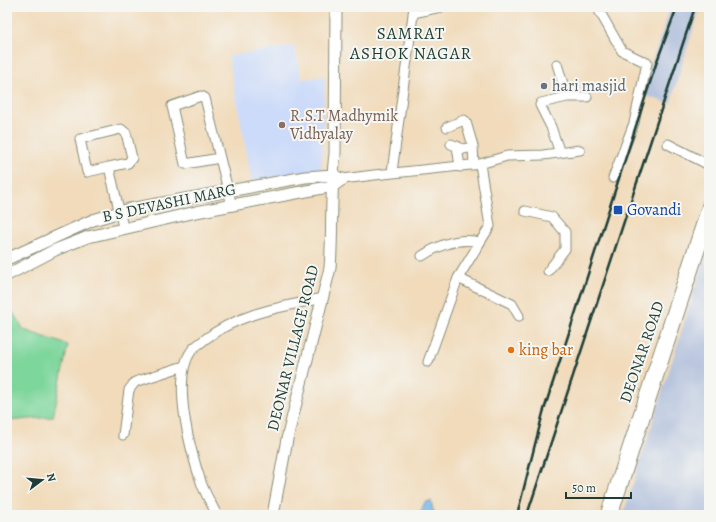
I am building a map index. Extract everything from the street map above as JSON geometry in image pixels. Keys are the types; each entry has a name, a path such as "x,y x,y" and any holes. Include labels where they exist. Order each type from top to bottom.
{"main road":[{"name":"DEONAR VILLAGE ROAD","path":"274,515 287,439 330,268 335,154 336,7"},
{"name":"B S DEVASHI MARG","path":"7,259 93,220 120,212 305,177 333,181 343,180"},
{"path":"305,177 306,191"},
{"name":"B S DEVASHI MARG","path":"7,275 55,250 88,237 123,228 306,191 333,181"}],"street":[{"path":"392,172 413,10 441,7"},
{"path":"596,7 622,51 647,63 634,123 613,178"},
{"path":"557,64 567,97"},
{"path":"220,158 185,164 172,106 201,96 206,98 232,206"},
{"path":"560,153 551,127 540,105 541,103 554,99 587,96"},
{"path":"428,362 458,278 490,226 473,147 464,120 447,127"},
{"path":"124,130 132,158 128,163 109,167 87,172 80,139 124,130"},
{"path":"668,144 709,165"},
{"path":"460,167 454,145 466,149 473,147"},
{"name":"B S DEVASHI MARG","path":"343,180 392,172 477,165 507,156 560,153 580,150"},
{"path":"109,167 123,228"},
{"name":"DEONAR ROAD","path":"605,515 617,488 676,310 709,199"},
{"path":"525,211 552,217 565,232 565,249 548,270"},
{"name":"DEONAR ROAD","path":"676,310 709,223"},
{"path":"422,256 451,242 466,240 480,242"},
{"path":"458,278 512,304 519,316"},
{"path":"217,515 202,486 187,434 182,391 184,366 192,349 216,331 254,313 323,298"},
{"path":"123,435 129,390 135,382 184,366"},
{"name":"DEONAR ROAD","path":"613,515 617,488"}],"shaded area":[{"path":"671,7 700,7 670,104 641,94"},
{"name":"R.S.T Madhymik Vidhyalay","path":"294,46 302,79 325,76 321,171 252,181 228,56"},
{"path":"709,245 709,515 623,515"}],"green space":[{"path":"7,303 24,330 68,345 53,417 7,421"}],"water":[{"path":"431,501 433,510 438,515 419,515 425,502"}],"railway":[{"path":"517,515 543,413 657,61 677,7"},
{"path":"527,515 695,7"}],"place":[{"name":"hari masjid","path":"544,86"},
{"name":"R.S.T Madhymik Vidhyalay","path":"282,125"},
{"name":"Govandi","path":"618,210"},
{"name":"king bar","path":"511,350"}],"district":[{"name":"SAMRAT ASHOK NAGAR","path":"411,43"}]}
